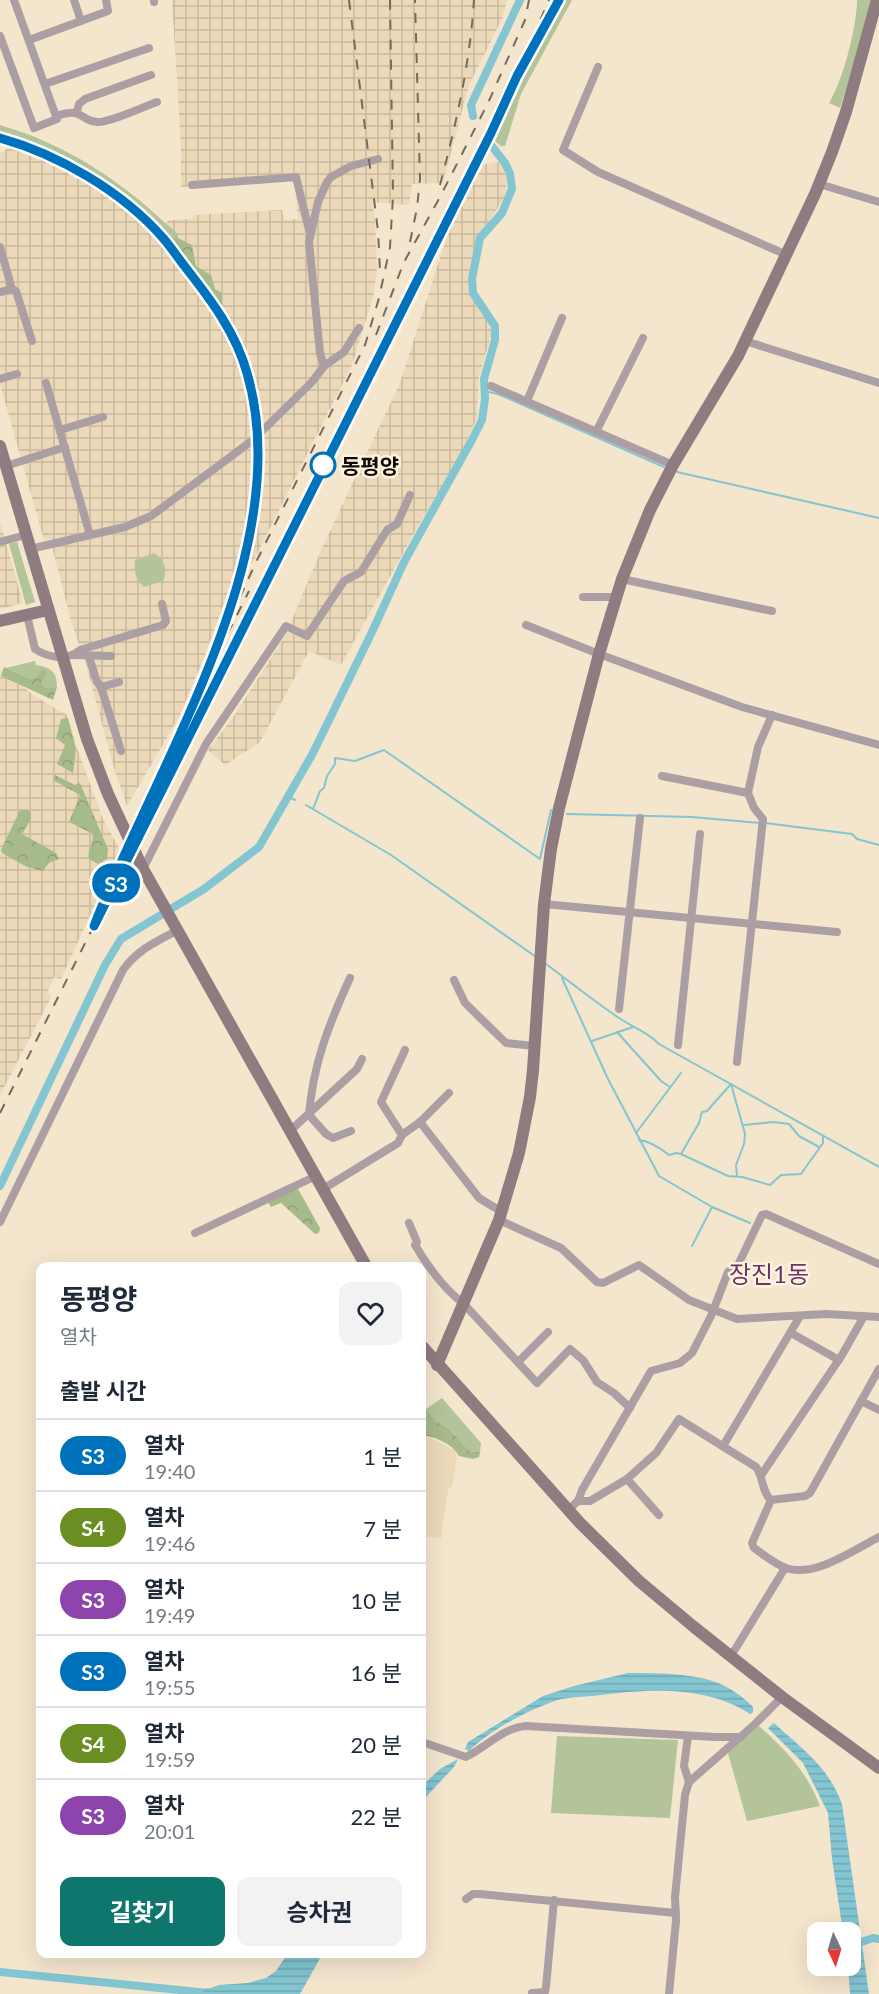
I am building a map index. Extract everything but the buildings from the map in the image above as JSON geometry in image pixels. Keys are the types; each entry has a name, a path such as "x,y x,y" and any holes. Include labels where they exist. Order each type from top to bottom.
{"main road":[{"path":"437,1365 500,1216 524,1129 530,1097 544,904 558,808 616,597 650,510 673,465 745,341 819,184 846,112 877,0"},
{"path":"0,446 48,610 68,656 99,773 143,869 364,1262"},
{"path":"0,621 48,610"},
{"path":"426,1351 568,1510 639,1581 782,1697 879,1768"}],"street":[{"path":"0,36 34,128 57,119 14,0"},
{"path":"74,0 81,21"},
{"path":"29,40 108,11 106,0"},
{"path":"45,84 149,48"},
{"path":"598,67 563,150 598,171 787,255"},
{"path":"77,111 79,104 86,99 151,75"},
{"path":"56,116 77,111 97,122 157,102"},
{"path":"310,234 318,202 331,177 351,166 378,159"},
{"path":"192,185 296,177 310,234 320,353 324,366"},
{"path":"819,184 879,202"},
{"path":"0,247 12,289 16,291 32,341"},
{"path":"0,292 12,289"},
{"path":"527,401 562,318"},
{"path":"30,549 139,522 151,516 253,440 312,382 324,366 344,352 359,328"},
{"path":"596,432 643,338"},
{"path":"745,341 879,383"},
{"path":"0,379 17,374"},
{"path":"46,383 90,535"},
{"path":"491,386 673,465"},
{"path":"60,430 103,417"},
{"path":"6,466 65,447"},
{"path":"143,869 206,744 286,626 307,636 344,581 361,572 387,530 397,524 410,495"},
{"path":"0,542 26,535"},
{"path":"622,579 772,611"},
{"path":"584,597 616,597"},
{"path":"68,656 80,650 163,625 166,621 162,604"},
{"path":"27,615 36,649 45,655 111,656"},
{"path":"526,625 599,654 772,715 879,746"},
{"path":"89,657 122,751"},
{"path":"101,687 119,682"},
{"path":"737,1062 763,819 754,808 748,794 758,747 772,715"},
{"path":"662,776 748,794"},
{"path":"619,1010 640,818"},
{"path":"678,1044 700,834"},
{"path":"544,904 837,932"},
{"path":"0,1222 123,970 132,958 175,926"},
{"path":"350,978 327,1028 312,1087 309,1115 326,1134 333,1138 351,1131"},
{"path":"454,980 465,1003 506,1043 534,1046"},
{"path":"402,1134 381,1102 405,1050"},
{"path":"291,1130 357,1069 362,1059"},
{"path":"323,1189 398,1143 402,1134 420,1122 449,1093"},
{"path":"420,1122 479,1198 500,1216 561,1248 597,1282 603,1283 639,1266 689,1300 737,1319 834,1314 879,1317"},
{"path":"195,1233 316,1176"},
{"path":"568,1510 578,1501 582,1490 651,1371 680,1363 692,1353 728,1272 738,1265 762,1215 766,1214 879,1264"},
{"path":"408,1223 417,1242 415,1245 425,1262"},
{"path":"426,1263 452,1295 464,1304 537,1383 570,1349 584,1360 597,1382 614,1393 630,1408"},
{"path":"723,1446 800,1316"},
{"path":"762,1474 839,1360 864,1316"},
{"path":"519,1361 548,1332"},
{"path":"792,1333 839,1360"},
{"path":"578,1501 590,1501 627,1479 656,1454 679,1419 756,1467 762,1474 765,1495 771,1500 805,1496 810,1493 879,1369"},
{"path":"861,1401 879,1410"},
{"path":"627,1479 659,1515"},
{"path":"771,1500 752,1543 754,1548 785,1568 801,1571 814,1569 879,1537"},
{"path":"731,1656 785,1568"},
{"path":"689,1782 741,1737 782,1697"},
{"path":"426,1743 466,1757 515,1727 526,1726 741,1737"},
{"path":"669,1994 676,1913 675,1897 684,1804 689,1782 684,1766 688,1736"},
{"path":"466,1899 472,1893 676,1913"},
{"path":"532,1993 545,1992 546,1988 554,1900"}],"shaded area":[{"path":"172,0 507,0 502,19 469,85 443,183 412,184 409,205 372,202 375,218 377,270 373,298 352,365 252,564 240,560 179,717 127,806 72,624 50,539 44,540 0,384 0,153 11,144 16,144 68,170 115,200 154,237 169,220 192,219 194,215 282,210 284,220 298,219 295,184 288,179 181,187 181,146"},
{"path":"500,162 507,178 505,196 478,240 468,277 471,296 488,322 492,333 479,376 477,418 458,460 418,526 341,665 309,651 260,742 225,765 208,750 232,719 285,636 322,548 400,383 448,233 475,166"},
{"path":"0,522 23,603 0,609"},
{"path":"0,669 36,697 67,715 103,819 120,850 61,979 54,977 47,993 52,996 0,1095"},
{"path":"426,1438 455,1451 457,1457 452,1487 448,1489 441,1538 426,1536"}],"green space":[{"path":"565,0 572,0 521,94 505,146 501,146 491,138 547,29"},
{"path":"857,0 874,0 840,108 829,103 848,53 855,24"},
{"path":"0,125 48,143 92,166 143,203 178,234 178,238 171,239 132,206 92,177 48,153 0,135"},
{"path":"178,238 192,245 196,266 211,275 215,289 222,293 222,309 171,239"},
{"path":"17,542 35,602 26,605 9,544"},
{"path":"154,553 164,565 163,581 144,587 136,575 135,560"},
{"path":"35,661 36,665 52,671 57,687 45,688 37,676 30,679 6,668"},
{"path":"4,667 30,679 37,676 42,669 46,671 47,674 41,682 45,688 57,687 53,700 1,676"},
{"path":"68,718 76,749 73,773 57,764 65,745 56,738 61,719"},
{"path":"55,775 75,785 80,783 108,849 107,859 98,864 89,859 93,834 69,822 80,795 53,780"},
{"path":"20,810 28,810 31,813 31,819 22,834 56,853 59,859 49,863 43,871 27,867 2,853 1,850"},
{"path":"298,1189 320,1228 319,1233 315,1234 281,1203 271,1207 268,1202"},
{"path":"442,1398 481,1443 480,1452 471,1452 426,1409"},
{"path":"426,1409 471,1452 480,1452 479,1457 473,1459 459,1456 443,1441 426,1436"},
{"path":"759,1726 795,1762 820,1806 747,1821 728,1753"},
{"path":"557,1736 678,1740 670,1818 551,1813"}],"water":[{"path":"628,1673 673,1674 708,1680 737,1693 753,1707 753,1712 750,1714 732,1704 714,1698 674,1691 567,1698 519,1716 487,1736 469,1751 465,1749 468,1742 543,1696"},
{"path":"774,1723 804,1750 822,1769 836,1791 842,1804 859,1922 841,1922 828,1813 803,1763 768,1728"},
{"path":"458,1759 454,1767 426,1797 426,1782 440,1769"},
{"path":"861,1938 869,1994 850,1994 849,1976 861,1976"},
{"path":"285,1958 320,1958 300,1994 194,1994 190,1992 194,1989 219,1985 248,1983 266,1978 276,1971"}],"waterway":[{"path":"473,116 471,105 520,0"},
{"path":"0,1186 105,965 121,939 204,889 259,847 313,753 404,562 482,420 485,399 484,379 495,340 495,326 473,293 472,279 480,238 502,213 512,189 510,174 505,163 491,145"},
{"path":"485,391 498,394 664,467"},
{"path":"677,472 879,518"},
{"path":"313,809 320,791 324,788 327,776 335,764 335,758 355,761 384,750 540,859 551,810"},
{"path":"289,797 295,800"},
{"path":"306,805 391,855 536,957"},
{"path":"567,814 692,817 760,823"},
{"path":"765,823 852,834 857,839 879,845"},
{"path":"546,964 610,1012 659,1044 879,1167"},
{"path":"562,978 608,1079 659,1176 712,1207 750,1223"},
{"path":"592,1041 633,1027"},
{"path":"617,1032 661,1081 670,1087"},
{"path":"636,1133 681,1073"},
{"path":"731,1084 745,1134 744,1144 736,1165 737,1176"},
{"path":"681,1154 699,1123 702,1112 707,1111 731,1084"},
{"path":"744,1125 773,1122 789,1124 799,1136 819,1147"},
{"path":"639,1140 651,1143 669,1155 681,1154 728,1176 742,1177 770,1185 781,1175 801,1174 823,1143 823,1137"},
{"path":"692,1246 712,1207"},
{"path":"861,1942 873,1938 879,1939"},
{"path":"0,1972 199,1992"}],"railway":[{"path":"349,0 378,231 380,271"},
{"path":"240,597 365,345 379,298 390,247 393,196 390,0"},
{"path":"410,242 420,179 415,0"},
{"path":"440,185 461,94 474,0"},
{"path":"376,335 404,262 488,103 525,20 529,0"},
{"path":"0,1113 491,133 549,0"},
{"path":"0,138 27,147 78,171 125,203 146,222 165,242 217,308 232,335 247,372 257,421 259,471 253,521 242,570 226,619 168,759"},
{"path":"228,633 249,591"}],"train":[{"name":"S3","path":"0,138 36,150 86,176 146,220 163,238 222,315 247,371 259,434 259,468 253,523 234,592 208,668 108,888 94,926 491,133 517,76 559,0"}],"place":[{"name":"동평양","path":"323,465"}],"district":[{"name":"장진1동","path":"769,1273"}]}
